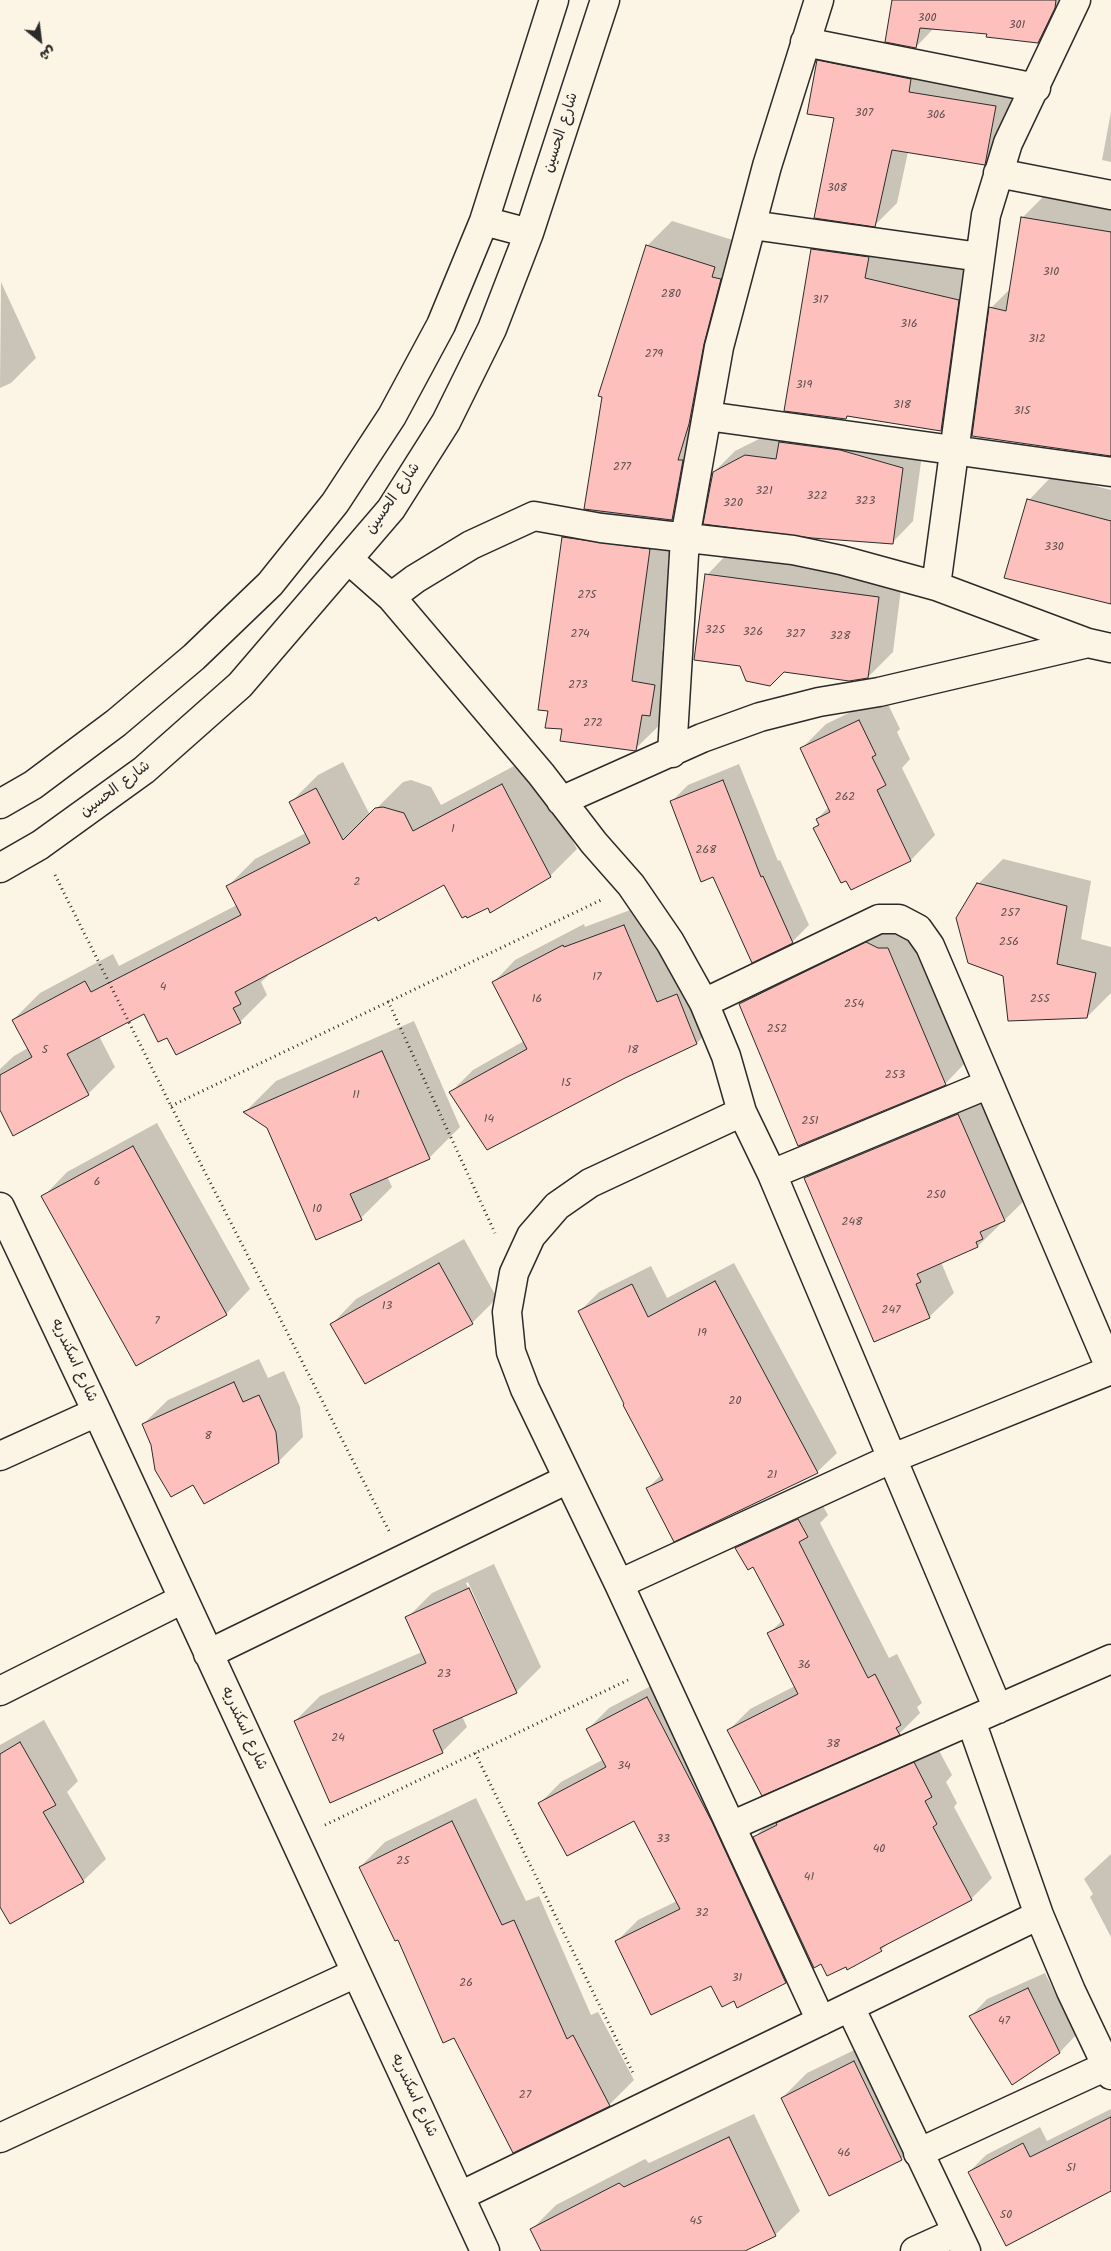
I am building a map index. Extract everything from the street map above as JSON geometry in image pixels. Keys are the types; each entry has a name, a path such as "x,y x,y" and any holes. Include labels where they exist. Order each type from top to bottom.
{"street":[{"path":"0,804 33,785 116,723 194,657 270,584 335,503 392,416 441,325 484,221 554,0"},
{"name":"شارع الحسين","path":"0,868 40,845 144,770 240,685 391,509 446,422 492,329 530,233 605,0"},
{"path":"672,752 686,538 719,347 767,166 819,0"},
{"path":"936,586 986,215 1008,143 1036,88 1076,0"},
{"path":"805,42 1036,88"},
{"path":"998,173 1111,195"},
{"path":"484,221 530,233"},
{"path":"752,225 980,257"},
{"path":"707,416 1111,472"},
{"path":"391,597 414,580 471,545 534,516 601,528 802,552 889,571 936,586 1100,646"},
{"path":"349,560 391,597 631,885 670,942 704,1003 726,1056 742,1112 772,1174 998,1709"},
{"path":"562,801 702,738 760,718 819,702 879,692 1100,646"},
{"path":"619,1584 893,1458 1111,1370 930,946 918,929 899,919 879,919 704,1003"},
{"path":"772,1174 989,1084"},
{"path":"742,1112 590,1183 557,1206 531,1236 514,1272 507,1312 511,1352 525,1389 619,1584 821,2021"},
{"name":"شارع اسكندريه","path":"1,1210 97,1412 485,2251"},
{"path":"0,1456 97,1412"},
{"path":"208,1654 568,1479"},
{"path":"0,1690 183,1599"},
{"path":"731,1826 1111,1660"},
{"path":"918,2153 1110,2068 1039,1915 971,1721"},
{"path":"460,2196 1039,1915"},
{"path":"0,2138 356,1973"},
{"path":"850,2007 961,2241 915,2251"}],"path":[{"path":"40,845 171,1106 403,1559"},
{"path":"171,1106 631,885"},
{"path":"388,1002 514,1272"},
{"path":"294,1840 656,1667"},
{"path":"475,1753 648,2105"}],"building":[{"path":"892,0 1056,0 1055,8 1038,43 986,37 987,34 920,28 916,48 885,42"},
{"path":"817,60 911,79 909,92 996,106 985,165 892,150 875,227 814,218 834,118 807,114"},
{"path":"1021,217 1111,232 1111,456 972,436 989,307 1006,311"},
{"path":"646,245 715,267 712,277 721,279 704,344 689,424 678,460 683,460 672,520 584,509 602,397 598,396"},
{"path":"811,249 869,257 865,278 959,300 941,431 847,416 846,419 784,411"},
{"path":"779,442 840,450 903,468 893,544 812,538 703,524 713,472 745,455 776,459"},
{"path":"1027,499 1111,521 1111,604 1004,578"},
{"path":"562,537 650,549 632,681 655,685 650,716 642,715 636,751 560,741 562,729 545,728 548,711 538,710"},
{"path":"705,574 879,597 868,678 849,681 784,672 770,686 746,681 740,666 694,660"},
{"path":"859,720 876,755 872,757 886,785 877,790 911,861 851,890 846,881 841,883 813,828 819,825 816,819 830,812 800,748"},
{"path":"723,780 761,877 763,876 793,943 752,963 713,877 701,882 670,801"},
{"path":"502,784 551,877 490,913 488,908 467,918 466,916 462,918 444,885 378,921 376,917 235,992 241,1004 233,1008 241,1023 176,1055 167,1038 158,1042 144,1014 67,1054 89,1095 13,1136 0,1110 0,1075 32,1057 12,1020 85,981 91,992 241,915 226,886 310,843 289,802 316,788 343,840 375,808 383,807 404,813 413,831"},
{"path":"977,883 1067,906 1057,964 1096,973 1087,1018 1008,1021 1003,976 968,963 956,918"},
{"path":"624,925 657,1002 677,994 697,1044 625,1078 487,1150 449,1092 527,1049 492,982 563,945 564,947"},
{"path":"866,942 878,948 888,948 946,1085 798,1146 739,1004"},
{"path":"382,1051 430,1159 350,1194 362,1220 316,1240 267,1128 243,1112"},
{"path":"958,1114 1005,1221 980,1232 983,1239 976,1242 978,1247 917,1274 921,1282 916,1284 930,1318 874,1342 804,1178"},
{"path":"133,1146 227,1315 136,1366 41,1196"},
{"path":"439,1263 473,1324 365,1384 330,1324"},
{"path":"715,1281 818,1473 674,1542 646,1488 663,1480 623,1405 578,1311 632,1284 648,1317"},
{"path":"234,1382 243,1402 259,1395 276,1432 279,1463 204,1504 193,1485 171,1497 155,1470 151,1445 142,1424"},
{"path":"798,1519 808,1537 799,1542 868,1678 875,1674 901,1725 896,1728 900,1735 762,1796 727,1730 798,1694 767,1633 784,1625 753,1567 748,1570 735,1548"},
{"path":"469,1588 517,1693 433,1730 443,1753 330,1803 294,1721 426,1663 405,1617"},
{"path":"647,1697 712,1822 786,1983 737,2008 734,2001 722,2007 711,1986 651,2015 615,1941 680,1909 634,1821 567,1856 538,1803 606,1767 586,1729"},
{"path":"20,1742 56,1805 43,1812 84,1882 10,1924 0,1907 0,1754"},
{"path":"914,1762 932,1797 925,1801 937,1824 933,1827 972,1900 880,1948 882,1951 847,1970 846,1967 827,1976 821,1964 814,1968 753,1837 777,1825 776,1823"},
{"path":"452,1821 502,1925 514,1920 567,2039 573,2035 610,2106 513,2153 454,2038 443,2043 398,1940 395,1941 359,1867"},
{"path":"1028,1988 1060,2053 1012,2085 969,2016"},
{"path":"854,2061 902,2160 829,2196 781,2098"},
{"path":"1111,2117 1111,2191 1006,2246 968,2172 1023,2143 1030,2157"},
{"path":"729,2137 776,2236 745,2251 541,2251 530,2229 619,2183 624,2187"}]}
